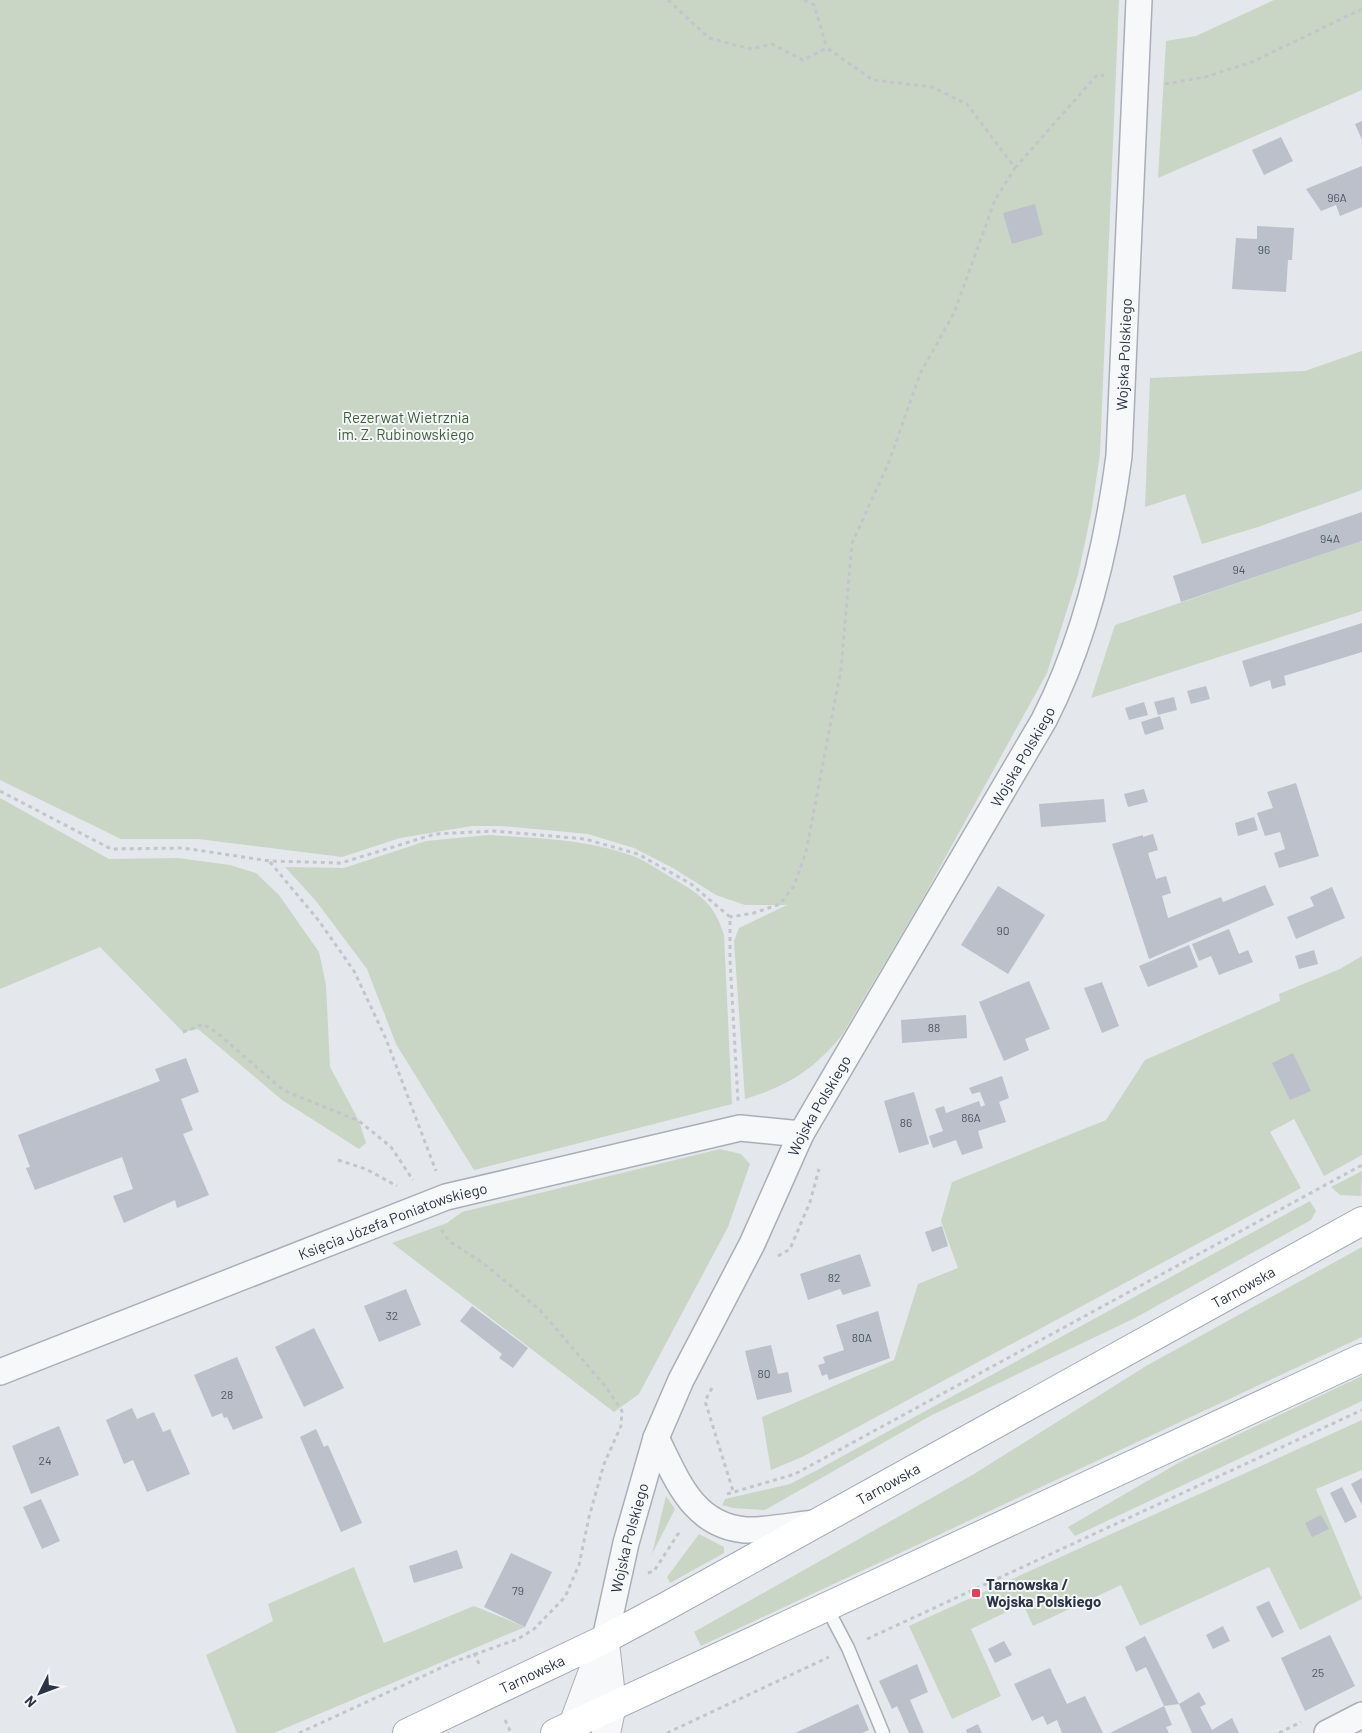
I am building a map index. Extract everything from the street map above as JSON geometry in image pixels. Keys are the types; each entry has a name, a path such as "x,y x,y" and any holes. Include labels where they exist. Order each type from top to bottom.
{"main road":[{"name":"Tarnowska","path":"407,1733 605,1639 1362,1221"},
{"path":"566,1730 612,1705 1362,1358"}],"street":[{"name":"Wojska Polskiego","path":"566,1730 605,1639 624,1552 656,1438 681,1380 752,1244 801,1134 1044,720 1070,664 1100,568 1112,507 1119,456 1139,0"},
{"name":"Księcia Józefa Poniatowskiego","path":"0,1372 437,1200 740,1128 801,1134"},
{"path":"656,1438 688,1498 709,1519 746,1530 815,1523"},
{"name":"Wojska Polskiego","path":"605,1639 612,1705 606,1733"},
{"path":"1327,1733 1362,1715"}],"lane":[{"path":"826,1606 848,1648 883,1733"}],"path":[{"path":"668,0 709,38 751,49 772,44 803,60 827,48"},
{"path":"804,0 814,5 827,48 873,80 932,87 967,104 1015,168"},
{"path":"0,790 111,849 183,848 270,861 341,863 435,834 494,831 585,839 638,854 691,884 730,917 754,913 780,904 794,886 806,852 838,688 852,543 889,462 920,374 954,313 995,200 1015,168 1098,74 1136,86 1156,86 1205,78 1252,62 1362,9"},
{"path":"270,861 319,921 354,970 386,1039 437,1200"},
{"path":"730,917 730,960 740,1128"},
{"path":"183,1032 203,1024 216,1032 283,1090 359,1121 390,1147 437,1200"},
{"path":"338,1160 366,1169 437,1200"},
{"path":"719,1497 795,1474 1362,1165"},
{"path":"299,1733 456,1661 518,1639 534,1629 566,1597 576,1573 604,1464 621,1426 622,1411 606,1387 540,1310 483,1263 449,1241 440,1228"},
{"path":"667,1733 1362,1410"},
{"path":"646,1573 654,1571 685,1523"}],"green space":[{"name":"Rezerwat Wietrznia im. Z. Rubinowskiego","path":"0,0 1119,0 1100,454 1091,514 1078,575 1047,673 919,905 842,1035 810,1067 787,1082 745,1099 734,941 739,928 787,905 745,905 716,895 673,868 634,848 588,834 502,826 472,826 400,838 342,857 198,839 121,839 0,780"},
{"path":"1274,0 1362,0 1362,90 1158,178 1166,41 1196,36"},
{"path":"1362,351 1362,490 1258,527 1202,544 1185,494 1145,507 1150,378 1305,371"},
{"path":"1362,541 1362,611 1091,698 1115,625"},
{"path":"0,798 109,859 178,858 230,865 256,873 279,895 319,952 326,985 330,1067 359,1121 366,1143 359,1149 282,1100 198,1029 183,1032 100,947 0,989"},
{"path":"489,835 562,840 616,850 648,863 699,895 711,907 724,935 732,1104 474,1170 396,1044 367,969 316,901 285,867 344,868 426,841"},
{"path":"1362,956 1362,1155 1324,1176 1294,1119 1270,1132 1301,1188 802,1457 771,1470 762,1417 894,1360 918,1284 958,1268 941,1221 952,1182 1106,1120 1145,1060 1280,1001 1279,994 1340,969"},
{"path":"720,1149 741,1154 750,1164 728,1227 639,1394 614,1412 392,1243 447,1223 462,1212"},
{"path":"1362,1171 1361,1196 1340,1195 1331,1187"},
{"path":"1310,1201 1316,1211 1311,1220 1135,1318 932,1415 765,1510 733,1508 722,1505 725,1499 790,1484"},
{"path":"1362,1247 1362,1337 701,1646 694,1632 974,1474 1146,1366"},
{"path":"1362,1376 1362,1401 1075,1536 1068,1527 1180,1462"},
{"path":"1362,1420 1362,1470 1316,1489 1362,1599 1300,1630 1269,1567 1140,1626 1121,1585 1033,1626 1023,1604 971,1629 1001,1696 952,1719 909,1626"},
{"path":"666,1496 675,1509 652,1554"},
{"path":"699,1534 724,1547 724,1553 670,1583 667,1577"},
{"path":"354,1567 384,1643 474,1606 525,1627 274,1733 237,1733 206,1655 273,1621 268,1604"}],"building":[{"path":"1362,121 1362,140 1355,124"},
{"path":"1281,137 1293,161 1264,175 1252,150"},
{"path":"1362,166 1362,207 1340,216 1336,205 1321,211 1306,189"},
{"path":"1035,204 1043,235 1012,244 1003,213"},
{"path":"1257,226 1294,228 1292,260 1288,260 1286,292 1232,289 1236,238 1257,239"},
{"path":"1362,512 1362,541 1181,602 1173,576"},
{"path":"1362,623 1362,652 1284,676 1286,685 1272,689 1270,680 1250,687 1242,661"},
{"path":"1206,686 1210,699 1191,704 1187,691"},
{"path":"1174,697 1177,710 1158,715 1154,702"},
{"path":"1144,702 1148,715 1129,720 1125,708"},
{"path":"1160,716 1164,729 1145,735 1141,722"},
{"path":"1296,783 1319,856 1279,868 1274,853 1285,849 1280,832 1265,836 1257,813 1273,808 1267,792"},
{"path":"1144,789 1148,802 1128,807 1124,794"},
{"path":"1104,799 1106,822 1041,827 1039,804"},
{"path":"1254,817 1258,830 1238,836 1235,823"},
{"path":"1153,834 1158,850 1148,853 1156,879 1166,876 1171,893 1162,896 1168,918 1221,897 1223,902 1265,885 1274,905 1149,959 1112,844"},
{"path":"998,886 1045,915 1008,974 961,945"},
{"path":"1332,887 1345,918 1296,939 1287,917 1314,906 1310,897"},
{"path":"1229,929 1239,954 1248,950 1253,962 1219,975 1211,956 1199,961 1192,944"},
{"path":"1189,945 1198,967 1148,987 1139,966"},
{"path":"1314,950 1318,964 1299,969 1295,956"},
{"path":"1029,981 1050,1029 1025,1039 1029,1050 1004,1061 979,1002"},
{"path":"1102,982 1119,1026 1102,1033 1084,988"},
{"path":"966,1015 967,1038 902,1043 901,1020"},
{"path":"1293,1053 1311,1091 1290,1100 1272,1063"},
{"path":"186,1058 199,1092 181,1099 193,1130 183,1134 209,1195 177,1208 175,1200 124,1223 113,1196 133,1189 122,1157 35,1190 26,1168 30,1167 18,1135 160,1081 155,1069"},
{"path":"1002,1076 1009,1098 999,1102 1006,1122 978,1131 983,1148 962,1155 956,1140 933,1148 929,1136 943,1131 935,1109 944,1106 946,1113 979,1101 981,1107 985,1105 980,1092 972,1094 969,1088"},
{"path":"914,1092 929,1144 899,1153 884,1101"},
{"path":"942,1226 948,1246 932,1252 925,1232"},
{"path":"860,1254 871,1286 843,1295 840,1289 808,1300 800,1274"},
{"path":"406,1289 421,1325 379,1342 364,1306"},
{"path":"472,1306 528,1348 513,1368 499,1358 502,1354 460,1321"},
{"path":"878,1311 890,1358 829,1380 827,1374 822,1376 818,1365 825,1363 823,1357 844,1350 836,1325"},
{"path":"314,1328 344,1388 304,1407 275,1347"},
{"path":"771,1345 778,1374 788,1372 792,1392 757,1400 745,1351"},
{"path":"237,1357 263,1418 233,1430 227,1417 224,1418 222,1413 212,1417 194,1375"},
{"path":"132,1408 137,1419 154,1412 163,1432 170,1429 190,1474 147,1492 133,1460 124,1464 106,1420"},
{"path":"59,1426 79,1475 31,1494 12,1446"},
{"path":"316,1429 324,1447 328,1445 362,1523 341,1532 300,1437"},
{"path":"1362,1478 1362,1505 1351,1484"},
{"path":"1342,1487 1357,1517 1345,1523 1330,1493"},
{"path":"41,1499 60,1541 42,1549 23,1507"},
{"path":"1321,1515 1329,1529 1312,1537 1305,1523"},
{"path":"457,1550 463,1568 414,1583 409,1566"},
{"path":"511,1553 552,1572 525,1627 484,1607"},
{"path":"1269,1601 1284,1632 1272,1638 1256,1607"},
{"path":"1223,1626 1230,1641 1213,1649 1206,1635"},
{"path":"1330,1635 1355,1686 1305,1711 1281,1658"},
{"path":"1145,1636 1179,1704 1164,1706 1146,1667 1136,1672 1125,1647"},
{"path":"1004,1641 1012,1655 995,1663 988,1649"},
{"path":"917,1664 928,1692 910,1700 924,1733 909,1733 897,1706 892,1709 879,1681"},
{"path":"1050,1668 1067,1704 1085,1696 1103,1733 1062,1733 1057,1720 1047,1725 1043,1716 1032,1721 1014,1684"},
{"path":"1199,1692 1206,1704 1200,1707 1212,1730 1232,1718 1239,1733 1192,1733 1179,1704"},
{"path":"858,1704 869,1730 862,1733 795,1733"},
{"path":"1164,1706 1172,1725 1166,1727 1169,1733 1110,1733"},
{"path":"978,1724 982,1733 967,1733 966,1730"}],"place":[{"name":"Tarnowska / Wojska Polskiego","path":"976,1593"}]}
